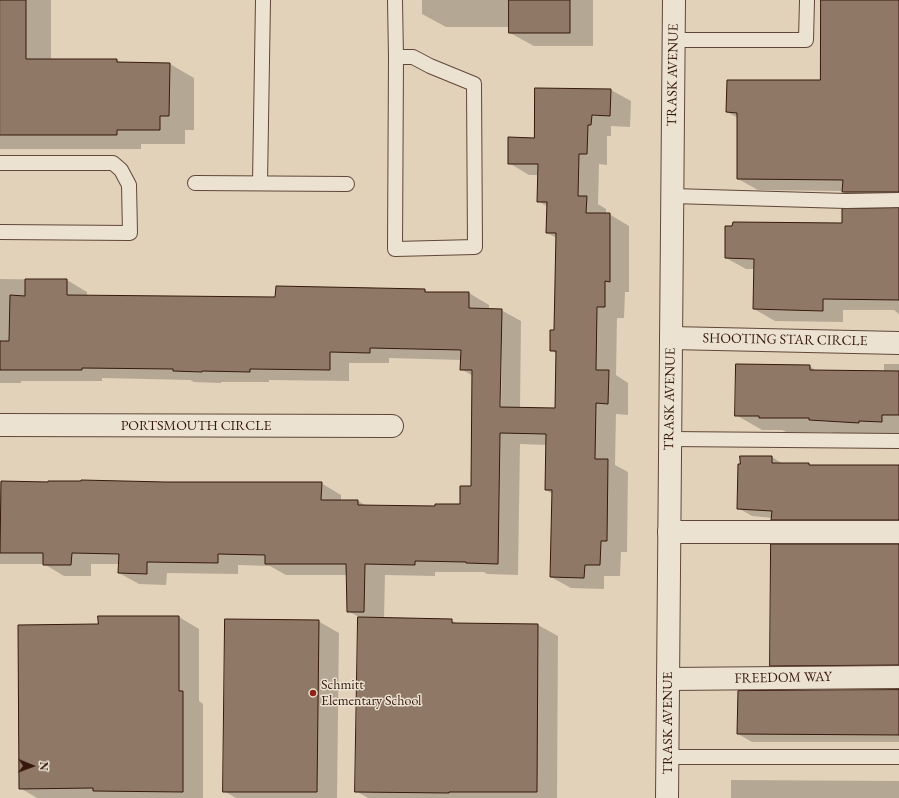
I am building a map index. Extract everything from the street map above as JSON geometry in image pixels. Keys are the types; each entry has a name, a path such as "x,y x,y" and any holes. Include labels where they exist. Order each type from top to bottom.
{"street":[{"name":"TRASK AVENUE","path":"667,798 674,0"},
{"name":"SHOOTING STAR CIRCLE","path":"671,338 899,343"},
{"name":"PORTSMOUTH CIRCLE","path":"0,426 392,426"},
{"path":"669,532 899,532"},
{"name":"FREEDOM WAY","path":"668,679 899,677"}],"lane":[{"path":"260,183 264,0"},
{"path":"395,0 395,249 475,247 474,84 430,66 413,57 396,57"},
{"path":"674,40 806,40 807,0"},
{"path":"0,163 113,163 121,170 129,185 130,233 0,232"},
{"path":"195,183 347,184"},
{"path":"672,196 846,201 899,200"},
{"path":"670,439 899,441"},
{"path":"668,757 899,757"}],"building":[{"path":"0,0 26,0 26,59 117,59 117,62 170,63 169,116 160,116 160,130 117,130 117,135 0,135"},
{"path":"509,0 570,0 570,33 509,33"},
{"path":"821,0 899,0 899,192 842,192 843,180 737,179 737,113 726,112 727,80 820,80"},
{"path":"535,88 611,89 610,116 592,115 591,125 588,125 587,154 579,154 578,196 587,196 586,213 610,213 610,282 605,281 605,307 597,307 596,370 609,370 608,404 596,403 595,459 608,459 607,541 601,541 600,565 585,565 584,578 550,577 552,490 545,490 546,434 500,433 498,564 415,561 415,565 365,564 364,612 347,612 346,564 265,564 265,555 218,554 218,563 147,562 147,574 118,573 119,554 72,553 71,565 43,565 43,553 0,553 1,481 48,482 81,480 165,482 322,482 321,500 358,500 358,505 435,506 435,504 460,504 460,486 471,486 472,370 460,370 461,350 370,348 370,353 330,352 330,370 250,369 250,372 202,372 173,371 173,369 82,368 82,370 0,370 0,341 9,341 10,295 25,296 25,279 67,279 67,295 275,297 276,286 425,289 425,292 469,292 469,308 502,309 500,407 555,408 556,351 550,351 550,330 554,330 556,233 546,233 547,202 537,202 538,164 508,164 508,137 534,138"},
{"path":"899,208 899,300 823,299 823,311 753,309 754,259 725,258 725,226 732,226 733,222 842,223 842,209"},
{"path":"736,364 810,365 810,370 899,371 899,415 882,415 882,422 859,421 859,423 809,420 809,418 759,418 759,416 735,416"},
{"path":"740,456 772,456 772,463 809,463 809,465 899,465 899,520 771,520 772,511 737,509 738,464 740,464"},
{"path":"771,544 899,544 899,665 770,666"},
{"path":"98,616 179,616 179,691 183,691 183,792 93,791 93,788 19,789 18,625 98,624"},
{"path":"358,617 452,619 452,623 538,624 537,792 355,792"},
{"path":"225,619 319,620 317,792 223,792"},
{"path":"899,690 899,735 737,734 738,691"}],"place":[{"name":"Schmitt Elementary School","path":"313,693"}]}
